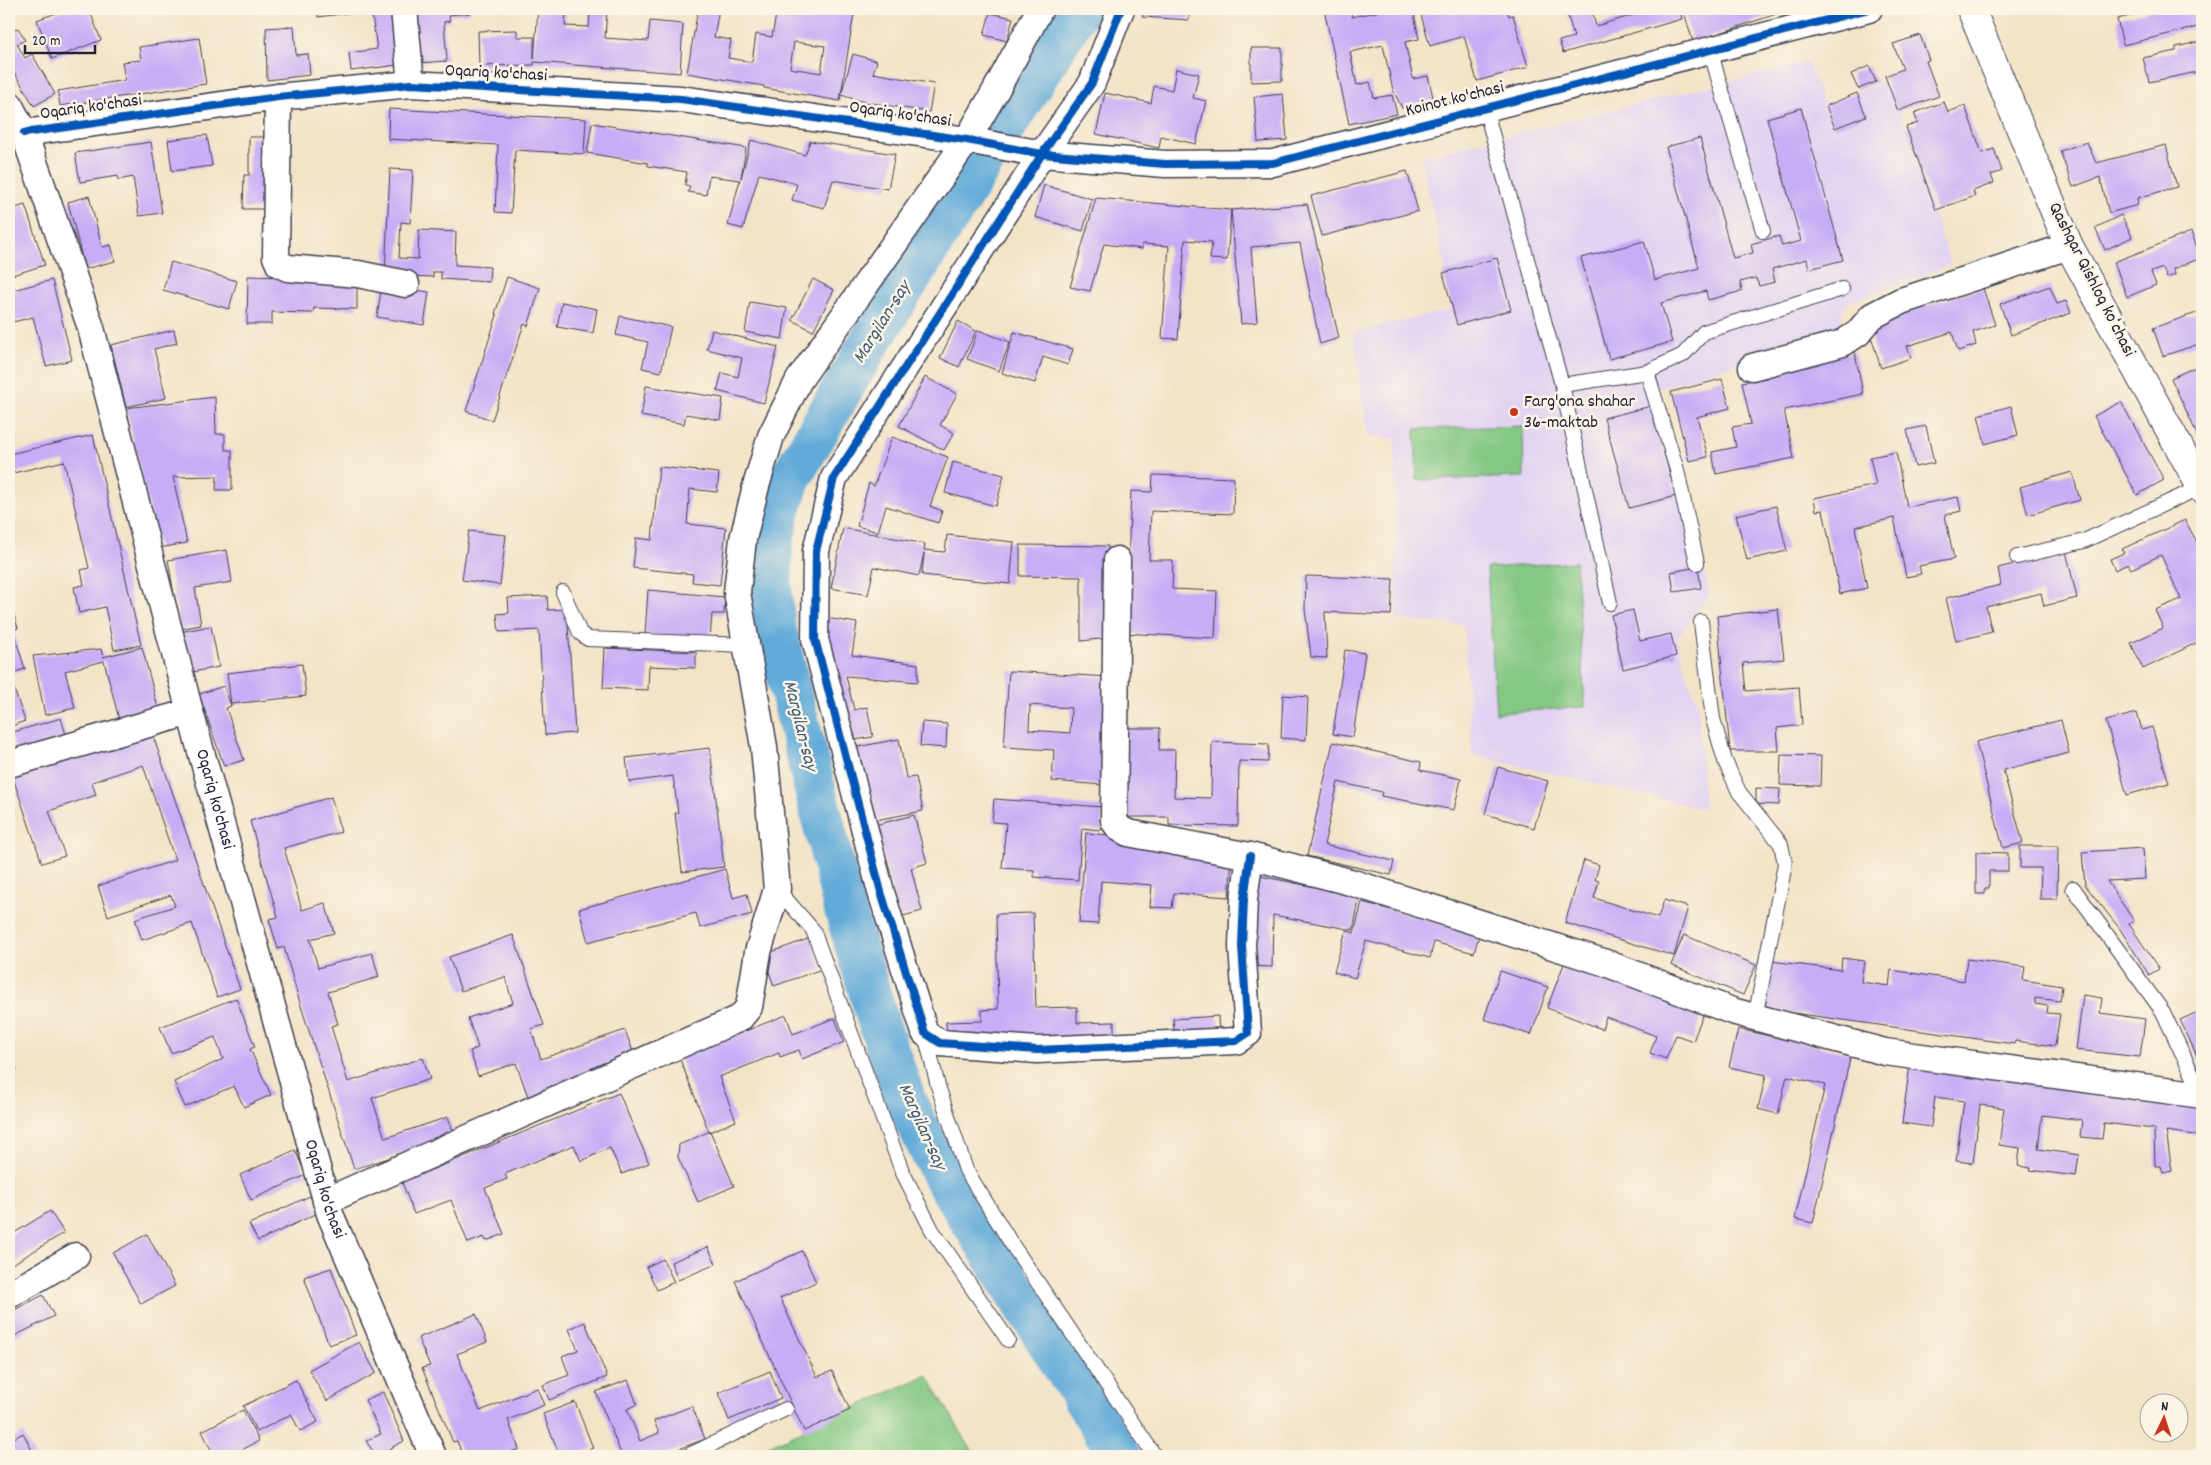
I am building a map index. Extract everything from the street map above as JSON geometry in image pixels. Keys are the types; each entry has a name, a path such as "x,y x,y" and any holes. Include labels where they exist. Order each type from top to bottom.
{"main road":[{"name":"Qashqar Qishloq koʻchasi","path":"1971,9 2069,246 2202,488"}],"street":[{"path":"404,9 411,84"},
{"path":"326,1201 740,1018 749,1007 758,952 777,890 764,747 736,592 743,538 771,436 798,380 967,140 1040,9"},
{"path":"1121,9 1092,83 1042,154 834,478 816,551 815,639 878,883 925,1033 940,1043 1037,1050 1236,1041 1248,1033 1242,946 1244,900 1250,856"},
{"name":"Koinot ko'chasi","path":"1042,154 1165,164 1273,163 1869,9"},
{"name":"Oqariq ko'chasi","path":"24,133 278,97 411,84 681,99 967,140 1042,154"},
{"path":"278,97 276,257 279,264 288,268 358,274 406,284"},
{"name":"Oqariq ko'chasi","path":"9,104 24,133 91,328 190,712 330,1214 433,1456"},
{"path":"1752,367 1843,343 1858,333 1872,316 1901,301 2069,246"},
{"path":"1117,560 1114,821 1119,828 1128,833 1250,856 1350,882 1603,962 1732,1011 1885,1052 2202,1095"},
{"path":"9,764 190,712"},
{"path":"9,1295 76,1256"}],"lane":[{"path":"1710,50 1763,231"},
{"path":"1485,108 1562,385 1610,603"},
{"path":"1562,385 1647,372 1683,355 1704,332 1842,289"},
{"path":"1647,372 1676,470 1697,564"},
{"path":"2017,557 2084,541 2202,488"},
{"path":"563,592 580,632 588,639 746,645"},
{"path":"1701,622 1713,719 1725,761 1739,792 1782,844 1785,864 1755,1018"},
{"path":"2073,888 2163,1012 2202,1095"},
{"path":"777,890 813,930 902,1171 932,1230 1008,1340"},
{"path":"925,1033 938,1086 966,1170 1011,1243 1155,1456"},
{"path":"687,1456 786,1409"}],"shaded area":[{"name":"Farg'ona shahar 36-maktab","path":"1808,62 1823,104 1889,81 1951,265 1845,304 1838,331 1657,389 1710,594 1677,638 1685,671 1698,703 1704,809 1472,755 1464,625 1396,620 1395,439 1368,436 1353,332 1454,309 1421,157"}],"green space":[{"path":"1523,426 1524,477 1417,480 1415,429"},
{"path":"1576,562 1585,707 1496,713 1487,568"},
{"path":"927,1375 975,1456 746,1456"}],"building":[{"path":"67,9 89,9 101,40 52,59 37,20"},
{"path":"317,9 371,9 371,10 318,17"},
{"path":"371,9 391,9 398,65 351,71 349,53 377,49"},
{"path":"413,9 470,9 470,13 449,15 450,21 444,22 447,61 417,63"},
{"path":"538,9 566,9 565,26 589,27 590,9 607,9 605,38 648,41 650,21 683,24 680,73 534,62 534,65 479,66 478,31 517,30 517,37 534,37 534,59"},
{"path":"698,9 719,9 714,37 731,40 728,58 752,62 756,34 772,37 777,9 827,9 854,13 840,101 687,73","holes":["794,42 825,46 821,73 790,68"]},
{"path":"1145,9 1190,9 1189,20 1142,17"},
{"path":"1324,9 1350,9 1352,17 1376,12 1379,9 1413,9 1419,39 1405,42 1413,79 1428,76 1434,101 1402,108 1393,90 1383,45 1350,52 1357,85 1370,82 1374,98 1392,95 1397,114 1349,124"},
{"path":"1444,9 1507,9 1509,16 1513,15 1528,67 1477,81 1464,36 1430,46 1421,15"},
{"path":"1566,9 1591,9 1596,26 1654,9 1679,9 1682,19 1563,53 1559,41 1574,37"},
{"path":"1683,9 1791,9 1693,42"},
{"path":"1999,9 2012,9 2012,10 1999,12"},
{"path":"2157,9 2202,9 2202,26 2123,45 2117,19"},
{"path":"990,13 1013,18 1007,41 984,35"},
{"path":"294,26 296,55 308,54 310,75 267,80 266,28"},
{"path":"18,28 25,40 17,44 25,58 32,54 55,94 34,106 9,63 9,33"},
{"path":"1920,35 1929,60 1926,61 1939,96 1898,111 1885,76 1903,69 1893,44"},
{"path":"199,38 206,84 60,106 58,91 125,80 122,62 141,60 139,47"},
{"path":"2202,41 2202,71 2149,82 2143,58 2176,51 2176,47"},
{"path":"1251,48 1282,48 1282,81 1251,82"},
{"path":"853,54 877,61 873,73 934,84 929,112 865,102 841,95"},
{"path":"1869,66 1876,82 1858,89 1851,74"},
{"path":"1176,69 1199,74 1193,98 1206,101 1196,144 1161,136 1159,148 1096,134 1105,93 1151,103 1154,86 1172,90"},
{"path":"1857,93 1866,116 1835,128 1826,106"},
{"path":"1283,94 1287,140 1258,142 1254,97"},
{"path":"1944,102 1948,112 1965,106 1982,153 1994,149 2002,171 1991,175 1994,183 1973,191 1975,196 1936,210 1906,127 1918,123 1914,113"},
{"path":"1801,108 1843,260 1809,269 1807,259 1772,269 1775,282 1759,286 1756,278 1740,282 1742,291 1708,300 1706,291 1661,303 1672,342 1609,359 1581,258 1644,241 1655,280 1699,268 1666,147 1700,138 1733,258 1753,253 1751,244 1779,236 1782,246 1801,241 1767,118"},
{"path":"389,109 586,119 584,154 515,150 511,213 495,212 498,145 388,139"},
{"path":"592,123 746,148 741,178 751,140 805,155 810,141 895,154 888,189 833,180 824,208 792,200 797,184 759,174 743,229 728,225 740,180 709,176 706,195 688,192 690,186 685,185 687,172 648,166 648,163 587,153"},
{"path":"207,135 212,166 172,171 168,140"},
{"path":"249,137 266,137 265,209 243,209 244,175 249,175"},
{"path":"151,142 162,213 139,216 133,177 118,180 118,176 80,182 75,153"},
{"path":"2087,142 2096,163 2166,145 2177,187 2137,198 2138,205 2109,213 2100,177 2073,187 2060,151"},
{"path":"390,169 413,170 410,223 401,222 399,258 418,259 419,230 456,232 455,265 490,267 489,282 441,279 441,272 433,272 433,277 385,275"},
{"path":"1407,171 1418,211 1322,236 1311,196"},
{"path":"1044,185 1092,199 1083,231 1035,217"},
{"path":"89,196 102,247 111,245 115,261 85,269 68,202"},
{"path":"1096,198 1231,210 1227,260 1210,259 1212,242 1185,240 1178,339 1162,338 1169,246 1142,244 1142,249 1104,244 1090,291 1070,287"},
{"path":"1307,204 1339,338 1320,344 1300,243 1251,247 1257,322 1241,324 1231,210"},
{"path":"25,205 45,265 9,276 9,210"},
{"path":"2121,215 2132,237 2105,250 2095,228"},
{"path":"2191,232 2201,258 2173,269 2175,275 2167,278 2163,268 2151,272 2156,285 2127,297 2114,262"},
{"path":"1497,258 1511,310 1457,325 1443,273"},
{"path":"171,262 237,281 229,309 163,290"},
{"path":"248,276 357,279 357,309 314,308 313,313 272,312 272,324 247,324"},
{"path":"507,277 540,288 528,326 524,324 492,420 466,411 497,315 495,314"},
{"path":"813,279 834,290 813,331 792,320"},
{"path":"52,280 72,360 46,366 33,317 9,323 9,291"},
{"path":"382,285 429,292 424,325 377,317"},
{"path":"2050,286 2057,304 2066,301 2071,313 2011,335 2000,304"},
{"path":"1983,288 1995,325 1973,332 1976,345 1958,351 1952,332 1907,346 1911,358 1881,368 1867,324"},
{"path":"562,302 597,309 593,333 557,327"},
{"path":"750,302 787,308 782,339 745,332"},
{"path":"2202,311 2202,343 2163,356 2153,328"},
{"path":"620,316 671,327 661,372 642,368 648,342 616,335"},
{"path":"958,321 976,331 959,367 940,358"},
{"path":"174,330 177,343 154,349 166,398 126,407 111,345"},
{"path":"712,330 778,347 764,403 717,391 722,373 738,377 742,358 707,349"},
{"path":"978,330 1010,342 999,371 967,359"},
{"path":"1014,332 1073,349 1068,365 1043,357 1035,383 1002,373"},
{"path":"1855,352 1863,394 1784,410 1794,458 1716,474 1712,452 1736,447 1732,427 1751,424 1742,382 1767,378 1765,370"},
{"path":"2202,364 2202,431 2197,434 2171,378"},
{"path":"925,377 957,394 940,425 954,433 944,450 899,426"},
{"path":"1722,379 1730,408 1697,417 1708,457 1689,461 1671,392"},
{"path":"646,386 723,398 720,420 686,414 684,424 641,416"},
{"path":"215,397 216,434 225,434 225,450 232,450 232,490 216,490 217,476 173,477 187,543 159,548 126,408"},
{"path":"2121,402 2164,480 2137,495 2094,416"},
{"path":"1651,406 1676,496 1629,508 1604,418"},
{"path":"2011,406 2018,435 1985,444 1978,415"},
{"path":"1926,426 1934,463 1915,467 1907,430"},
{"path":"93,435 141,645 114,650 105,607 79,613 74,587 84,585 81,570 89,568 64,461 9,474 9,454"},
{"path":"892,437 948,457 930,506 942,511 938,523 886,506 878,532 857,526 869,483 874,486"},
{"path":"1896,452 1907,507 1958,497 1961,511 1945,515 1954,559 1919,566 1921,574 1906,577 1894,518 1855,527 1867,588 1840,594 1823,510 1816,511 1814,498 1876,485 1870,457"},
{"path":"953,462 1004,475 996,506 945,493"},
{"path":"659,467 719,473 717,492 690,489 687,524 726,528 720,585 692,582 693,574 633,568 636,538 652,540"},
{"path":"2072,472 2080,500 2028,515 2020,487"},
{"path":"1153,475 1234,478 1233,514 1151,511 1149,560 1173,560 1172,589 1217,591 1215,638 1122,633 1127,587 1131,491 1152,492"},
{"path":"1776,506 1787,551 1747,560 1736,515"},
{"path":"2185,520 2202,552 2202,640 2143,669 2131,643 2163,628 2155,610 2181,599 2161,555 2131,569 2128,564 2115,570 2110,559 2124,553 2122,549"},
{"path":"843,528 925,544 924,550 945,552 947,535 1014,542 1010,584 922,575 924,553 919,576 874,567 868,595 831,588"},
{"path":"469,531 506,535 500,585 462,580"},
{"path":"1020,545 1108,546 1110,638 1081,641 1081,577 1020,576"},
{"path":"227,550 232,582 195,588 201,625 180,629 168,560"},
{"path":"2066,551 2077,598 2044,606 2041,593 1986,607 1992,632 1956,641 1946,598 2001,585 1998,568"},
{"path":"1698,567 1701,588 1674,592 1671,572"},
{"path":"1306,576 1393,579 1391,615 1325,612 1327,658 1311,657 1305,609"},
{"path":"648,590 725,597 724,614 712,614 710,640 645,634"},
{"path":"547,596 548,610 567,609 575,733 545,735 539,630 499,632 497,614 509,613 508,598"},
{"path":"9,603 18,628 13,630 25,669 9,674"},
{"path":"1778,609 1784,659 1743,663 1746,691 1799,687 1802,725 1777,728 1779,751 1730,751 1717,616"},
{"path":"1633,610 1640,641 1671,634 1676,656 1623,669 1611,615"},
{"path":"826,618 857,623 852,655 918,664 918,682 846,676 854,710 867,707 873,737 849,741 824,651"},
{"path":"211,626 219,667 187,673 179,632"},
{"path":"142,647 159,712 120,723 104,661 65,671 75,708 45,715 33,656 101,649 103,657"},
{"path":"605,648 696,652 696,668 649,666 648,690 603,688"},
{"path":"1345,650 1365,653 1353,737 1333,734"},
{"path":"302,664 306,696 231,704 227,673"},
{"path":"1009,671 1109,677 1103,785 1052,781 1054,750 1004,747","holes":["1030,705 1071,708 1070,733 1029,730"]},
{"path":"13,686 25,721 9,727 9,688"},
{"path":"224,686 231,706 226,708 244,760 224,766 199,694"},
{"path":"1283,695 1308,697 1306,740 1281,738"},
{"path":"2137,713 2142,730 2152,727 2169,783 2127,795 2106,721"},
{"path":"61,718 67,738 17,754 10,733"},
{"path":"2061,720 2069,753 2003,770 2023,843 2003,848 1976,742"},
{"path":"922,722 947,724 946,748 920,746"},
{"path":"1127,728 1160,728 1159,750 1175,750 1174,797 1211,798 1212,742 1269,744 1268,762 1239,761 1238,826 1169,825 1169,817 1125,817"},
{"path":"151,730 240,989 217,997 192,923 142,940 135,919 175,906 171,895 108,916 98,886 175,860 143,765 92,782 96,795 49,811 65,856 42,863 12,775"},
{"path":"899,739 906,778 916,777 923,811 870,821 857,747"},
{"path":"1333,742 1421,762 1420,770 1461,779 1454,810 1381,796 1382,792 1338,782 1324,845 1394,861 1391,875 1307,856"},
{"path":"710,748 724,867 682,872 675,813 678,813 673,776 629,782 626,758"},
{"path":"1781,755 1821,756 1820,786 1780,785"},
{"path":"1498,767 1548,781 1534,828 1485,814"},
{"path":"1756,788 1780,789 1779,805 1756,804"},
{"path":"331,797 341,832 284,848 302,910 325,903 334,933 310,939 318,968 372,953 379,977 328,992 338,1024 331,1026 348,1082 423,1058 430,1079 372,1098 385,1138 448,1117 455,1137 354,1169 299,1000 284,947 278,949 269,919 278,917 250,821"},
{"path":"994,799 1103,807 1101,830 1082,828 1078,880 1034,877 1034,870 1002,868 1006,823 992,822"},
{"path":"914,815 927,863 911,868 922,911 899,917 875,825"},
{"path":"1086,833 1131,837 1232,860 1229,897 1174,893 1172,908 1150,907 1152,885 1101,881 1098,924 1079,923"},
{"path":"2020,846 2058,846 2057,899 2040,899 2041,868 2020,868"},
{"path":"2143,848 2145,879 2107,881 2134,921 2129,924 2159,969 2149,975 2120,929 2085,885 2082,852"},
{"path":"1976,852 2008,853 2008,871 1989,871 1989,888 1985,888 1985,894 1976,894"},
{"path":"1584,860 1599,865 1595,880 1599,881 1594,898 1658,918 1664,900 1688,907 1674,956 1565,923"},
{"path":"725,869 733,898 747,894 752,914 700,928 696,913 588,942 579,909"},
{"path":"1255,875 1360,896 1353,930 1273,915 1272,967 1247,966"},
{"path":"1362,902 1440,923 1481,928 1474,953 1434,942 1430,958 1366,941 1355,978 1334,972 1346,930 1354,933"},
{"path":"1033,913 1036,1008 1077,1007 1077,1023 1114,1022 1114,1041 947,1037 946,1022 982,1021 982,1010 998,1009 996,914"},
{"path":"513,935 544,1025 531,1029 541,1059 625,1030 635,1057 551,1086 554,1097 531,1105 516,1063 478,1076 470,1051 478,1048 468,1018 513,1003 505,977 461,991 449,957"},
{"path":"1684,935 1756,965 1743,995 1671,965"},
{"path":"811,938 822,969 774,986 763,955"},
{"path":"1567,956 1705,1009 1693,1041 1676,1035 1666,1059 1650,1053 1656,1036 1606,1017 1602,1029 1547,1008"},
{"path":"1842,958 1864,961 1861,982 1889,986 1891,970 1964,981 1967,959 2025,967 2023,980 2062,986 2060,1001 2035,998 2035,1004 2048,1006 2047,1013 2060,1014 2055,1046 2015,1041 2014,1044 1765,1009 1771,961 1841,970"},
{"path":"2202,967 2202,979 2198,969"},
{"path":"1500,971 1548,987 1531,1035 1484,1019"},
{"path":"2083,995 2102,998 2100,1013 2145,1019 2140,1057 2076,1050"},
{"path":"236,998 255,1047 250,1049 271,1095 244,1107 234,1086 185,1107 174,1082 223,1059 215,1037 171,1053 160,1027"},
{"path":"2202,1010 2202,1080 2190,1068 2201,1064 2180,1020"},
{"path":"786,1015 793,1034 835,1018 844,1042 802,1059 799,1050 780,1057 779,1053 719,1077 736,1121 709,1132 679,1057"},
{"path":"1218,1016 1219,1034 1175,1037 1173,1019"},
{"path":"1738,1029 1851,1054 1813,1223 1795,1219 1825,1085 1787,1076 1778,1114 1758,1109 1766,1075 1729,1067"},
{"path":"9,1058 17,1069 9,1075"},
{"path":"1910,1065 2202,1104 2202,1136 2166,1131 2172,1171 2163,1173 2161,1166 2155,1166 2154,1129 2104,1123 2102,1139 2080,1137 2082,1120 2042,1115 2038,1149 2079,1155 2076,1176 2030,1170 2031,1168 2018,1166 2020,1148 1999,1145 2004,1108 1980,1105 1973,1163 1956,1161 1964,1101 1935,1097 1931,1127 1902,1123"},
{"path":"619,1093 649,1163 622,1174 610,1148 581,1161 574,1145 505,1174 507,1179 485,1188 504,1234 486,1241 484,1237 468,1243 451,1200 414,1214 402,1182"},
{"path":"710,1131 734,1186 698,1202 678,1157 679,1145"},
{"path":"295,1150 306,1175 251,1200 240,1175"},
{"path":"310,1196 318,1213 258,1241 249,1224"},
{"path":"50,1211 64,1233 9,1266 9,1236"},
{"path":"147,1234 175,1286 141,1304 113,1253"},
{"path":"708,1247 716,1264 678,1280 671,1262"},
{"path":"802,1251 816,1282 780,1298 817,1377 832,1371 850,1410 804,1431 735,1281"},
{"path":"663,1259 674,1282 657,1290 646,1267"},
{"path":"331,1268 356,1335 329,1345 304,1277"},
{"path":"43,1295 54,1316 9,1339 9,1313"},
{"path":"476,1314 487,1342 457,1354 480,1411 537,1388 544,1405 508,1420 519,1449 500,1456 463,1456 457,1441 453,1442 422,1368 430,1366 418,1338"},
{"path":"585,1322 607,1377 549,1400 543,1385 569,1375 562,1356 578,1350 569,1329"},
{"path":"359,1342 376,1373 327,1401 309,1370"},
{"path":"770,1371 781,1398 729,1420 718,1393"},
{"path":"296,1380 318,1422 300,1431 291,1414 257,1432 243,1406"},
{"path":"628,1380 637,1404 627,1409 640,1441 659,1433 654,1421 692,1406 705,1439 660,1456 622,1456 596,1392"},
{"path":"383,1392 404,1441 376,1456 366,1441 381,1434 365,1400"},
{"path":"575,1402 593,1448 571,1456 560,1456 543,1414"},
{"path":"243,1410 259,1441 230,1456 214,1456 202,1431"},
{"path":"23,1433 35,1456 9,1456 9,1441"}],"waterway":[{"name":"Margilan-say","path":"1079,9 867,347 790,479 779,512 772,546 771,587 774,623 843,903 880,1027 907,1105 944,1178 1120,1456"}],"cycle path":[{"path":"1121,9 1092,83 1042,154 834,478 816,551 815,639 881,892 925,1033 940,1043 1037,1050 1236,1041 1248,1033 1242,946 1244,899 1250,856"},
{"path":"24,133 278,97 411,84 681,99 967,140 1042,154 1165,164 1273,163 1869,9"}],"place":[{"name":"Farg'ona shahar 36-maktab","path":"1514,412"}]}
